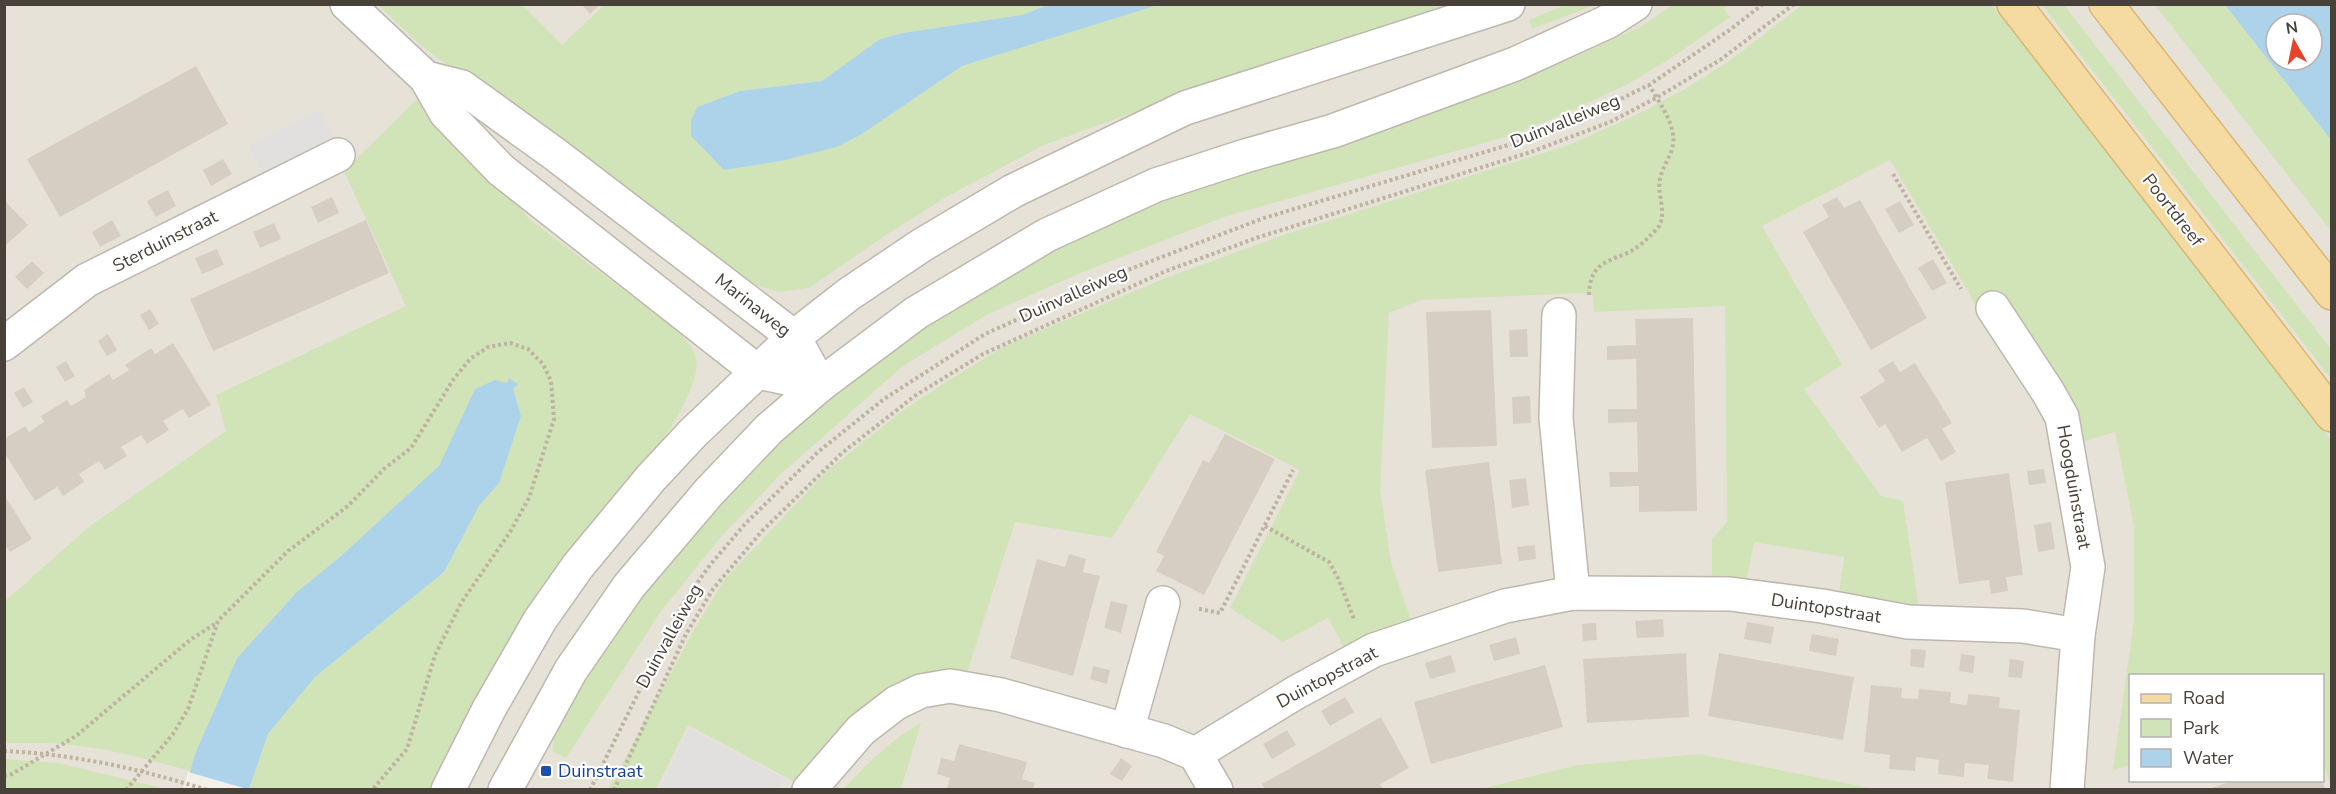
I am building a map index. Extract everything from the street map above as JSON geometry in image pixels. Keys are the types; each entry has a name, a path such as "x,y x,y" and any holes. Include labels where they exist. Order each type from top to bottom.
{"main road":[{"name":"Poortdreef","path":"2014,4 2331,415"},
{"path":"2106,4 2331,292"}],"street":[{"name":"Marinaweg","path":"347,4 426,78 446,113 501,171 758,372 820,386"},
{"path":"448,789 489,709 535,630 578,566 651,478 693,433 794,337 849,294 922,244 1013,191 1185,108 1508,4"},
{"path":"505,789 571,670 629,586 709,492 769,429 820,386 916,313 1047,235 1156,185 1333,130 1515,64 1607,22 1635,4"},
{"name":"Marinaweg","path":"426,78 462,87 556,155 794,337 820,386"},
{"name":"Sterduinstraat","path":"4,344 87,280 338,156"},
{"name":"Hoogduinstraat","path":"1993,308 2062,417 2088,567 2078,634 2067,789"},
{"path":"1559,315 1556,418 1573,593"},
{"name":"Duintopstraat","path":"1195,754 1295,693 1374,650 1505,606 1573,593 1730,594 1822,606 1908,622 2023,626 2078,634"},
{"path":"1127,731 1163,603"},
{"path":"809,789 831,761 861,730 896,704 921,691 950,686 1001,696 1164,741 1195,754 1216,789"}],"path":[{"name":"Duinvalleiweg","path":"590,789 683,603 710,565 745,524 818,453 884,399 986,333 1125,271 1264,218 1535,137 1600,109 1649,85 1731,29 1763,4"},
{"path":"614,789 686,634 713,589 762,531 842,453 916,395 983,354 1166,271 1259,237 1531,152 1610,122 1720,60 1794,4"},
{"path":"1559,315 1588,317 1590,283 1597,268 1609,259 1627,253 1643,243 1660,225 1662,209 1658,193 1660,176 1674,146 1674,135 1649,85"},
{"path":"1893,174 1973,309 1993,308"},
{"path":"4,776 12,774 76,736 190,640 218,621 288,551 348,506 385,468 411,448 453,380 470,359 488,347 510,343 528,349 543,364 551,381 554,419 529,498 510,532 461,603 435,655 407,749 372,789"},
{"path":"1163,603 1220,613 1293,470"},
{"path":"1265,526 1329,562 1347,597 1353,618 1374,650"},
{"path":"126,789 173,734 188,709 218,621"},
{"path":"4,751 48,753 142,771 207,789"}],"shaded area":[{"path":"5,5 2331,5 2331,789 5,789"},
{"path":"320,109 335,141 263,176 248,145"},
{"path":"689,729 785,779 779,789 660,789"}],"green space":[{"path":"378,5 522,5 562,45 604,5 1048,5 1022,15 903,33 880,39 822,81 740,91 697,107 691,120 724,170 781,161 837,147 862,134 962,66 1158,5 1451,5 1256,68 1044,145 948,196 809,288 778,292 742,281 424,48"},
{"path":"1565,5 1595,5 1532,29 1529,20"},
{"path":"1673,5 1730,5 1724,9 1730,17 1670,59 1626,85 1562,115 1512,135 1224,217 1083,272 988,314 903,366 782,473 720,538 659,614 566,758 552,751 558,715 609,627 739,476 833,389 936,310 1162,195 1573,58 1640,27"},
{"path":"1802,5 1992,5 2331,440 2331,787 2324,764 2324,674 2129,674 2129,765 2113,770 2134,620 2134,527 2115,432 2082,442 1999,293 1976,305 1890,160 1762,226 1842,365 1804,389 1881,496 1903,501 1919,608 1839,593 1844,557 1754,542 1747,578 1712,576 1712,539 1727,522 1725,306 1594,312 1593,295 1583,293 1421,300 1389,313 1380,490 1391,562 1411,620 1345,649 1328,618 1283,642 1230,608 1300,470 1190,414 1112,538 1015,522 968,670 919,676 888,691 845,726 795,782 688,725 656,789 608,790 695,628 725,579 829,469 901,412 949,380 1005,346 1163,279 1286,234 1566,146 1630,118 1685,89 1732,59"},
{"path":"2042,5 2064,5 2331,349 2331,379"},
{"path":"2155,5 2225,5 2264,55 2264,72 2278,72 2331,140 2331,231"},
{"path":"418,98 488,169 529,219 678,331 691,347 696,358 693,382 673,425 651,460 439,789 249,789 268,734 315,677 444,572 479,506 499,482 521,416 509,378 507,384 475,389 440,466 341,556 297,592 237,658 195,754 191,771 126,754 77,745 5,743 5,601 90,526 226,431 216,395 406,306 344,171"},
{"path":"921,723 901,789 844,789 880,753"},
{"path":"1699,754 1875,789 1481,789 1578,765"},
{"path":"4,759 58,763 166,789 5,789"}],"water":[{"path":"2326,4 2332,7 2331,140 2278,72 2324,72 2324,12 2264,12 2264,55 2225,5"},
{"path":"1048,5 1158,5 962,66 862,134 837,147 781,161 724,170 691,136 691,120 697,107 740,91 822,81 880,39 903,33 1022,15"},
{"path":"509,378 518,384 513,389 521,416 499,483 479,506 444,572 315,677 268,734 249,789 185,790 195,754 237,658 297,592 341,556 439,466 475,389 495,380 507,383"}],"pier":[{"path":"188,772 247,789 183,789"}],"building":[{"path":"581,4 600,4 590,14"},
{"path":"196,66 228,124 60,217 27,159"},
{"path":"223,159 232,174 211,186 203,170"},
{"path":"168,190 176,206 156,217 147,201"},
{"path":"332,197 339,213 318,223 311,207"},
{"path":"1837,197 1844,208 1860,200 1927,318 1871,350 1803,232 1829,217 1822,205"},
{"path":"4,200 28,225 4,247"},
{"path":"1900,201 1914,225 1899,233 1885,209"},
{"path":"112,220 121,236 100,247 92,232"},
{"path":"366,220 389,273 213,351 190,299"},
{"path":"274,223 281,239 260,248 253,232"},
{"path":"217,249 224,265 202,274 195,258"},
{"path":"1933,259 1947,283 1932,291 1918,268"},
{"path":"32,261 44,273 27,289 15,277"},
{"path":"150,309 159,324 149,330 140,315"},
{"path":"1491,310 1497,446 1432,448 1426,312"},
{"path":"1693,318 1697,511 1639,512 1639,486 1610,487 1609,472 1638,472 1637,422 1608,423 1608,409 1637,409 1636,359 1607,360 1607,346 1636,345 1635,319"},
{"path":"1527,329 1528,357 1510,357 1509,330"},
{"path":"108,334 117,350 107,356 98,341"},
{"path":"173,343 211,405 189,418 183,409 163,421 169,430 147,444 141,435 121,447 127,456 105,470 99,461 79,474 84,482 63,496 57,487 35,501 4,452 4,439 25,426 29,432 44,422 41,416 67,400 71,406 86,397 84,390 109,374 113,380 129,370 125,365 151,348 155,354"},
{"path":"66,361 75,376 65,382 56,367"},
{"path":"1893,361 1900,372 1915,363 1952,423 1942,429 1956,452 1941,461 1927,438 1902,452 1885,424 1879,428 1860,397 1885,381 1878,370"},
{"path":"24,387 33,402 23,408 14,393"},
{"path":"1530,396 1531,423 1513,424 1512,397"},
{"path":"1225,434 1275,459 1204,595 1156,571 1164,556 1156,552 1203,460 1209,463"},
{"path":"1489,462 1502,564 1438,572 1425,470"},
{"path":"2044,469 2046,483 2029,485 2027,471"},
{"path":"2009,473 2023,575 2006,577 2008,591 1991,594 1989,580 1959,584 1945,482"},
{"path":"1526,478 1529,505 1512,508 1509,480"},
{"path":"4,495 32,539 10,552 4,544"},
{"path":"2051,522 2055,549 2038,552 2034,525"},
{"path":"1535,545 1536,559 1519,561 1517,547"},
{"path":"1069,554 1086,559 1083,572 1100,576 1073,676 1010,658 1037,559 1065,567"},
{"path":"1111,601 1128,605 1121,633 1104,628"},
{"path":"1663,619 1664,637 1637,638 1635,621"},
{"path":"1747,622 1774,627 1771,644 1744,639"},
{"path":"1596,623 1597,640 1583,641 1582,624"},
{"path":"1812,634 1839,639 1836,656 1809,651"},
{"path":"1516,637 1520,654 1494,661 1489,645"},
{"path":"1911,649 1926,650 1924,668 1910,666"},
{"path":"1686,653 1689,717 1587,723 1583,659"},
{"path":"1719,653 1854,677 1843,740 1708,716"},
{"path":"1961,654 1975,656 1973,673 1959,671"},
{"path":"1451,655 1456,672 1430,679 1425,663"},
{"path":"2010,659 2024,661 2022,678 2008,677"},
{"path":"1545,665 1563,727 1431,764 1414,702"},
{"path":"1093,666 1110,670 1107,684 1090,679"},
{"path":"1871,685 1902,688 1901,698 1918,699 1919,689 1951,692 1950,703 1967,705 1968,694 2000,697 1999,708 2020,710 2013,782 1987,779 1989,765 1965,763 1964,777 1938,774 1939,760 1916,757 1915,771 1889,769 1890,755 1864,752"},
{"path":"1345,697 1354,712 1330,726 1321,711"},
{"path":"1381,717 1409,768 1380,784 1383,789 1265,789 1262,784"},
{"path":"1287,730 1296,745 1272,759 1263,744"},
{"path":"959,744 1027,762 1022,779 1035,783 1033,789 947,789 950,778 937,774 941,758 954,761"},
{"path":"1121,758 1132,766 1122,781 1110,774"},
{"path":"2229,782 2323,782 2325,789 2209,789"}],"place":[{"name":"Duinstraat","path":"546,771"}]}
